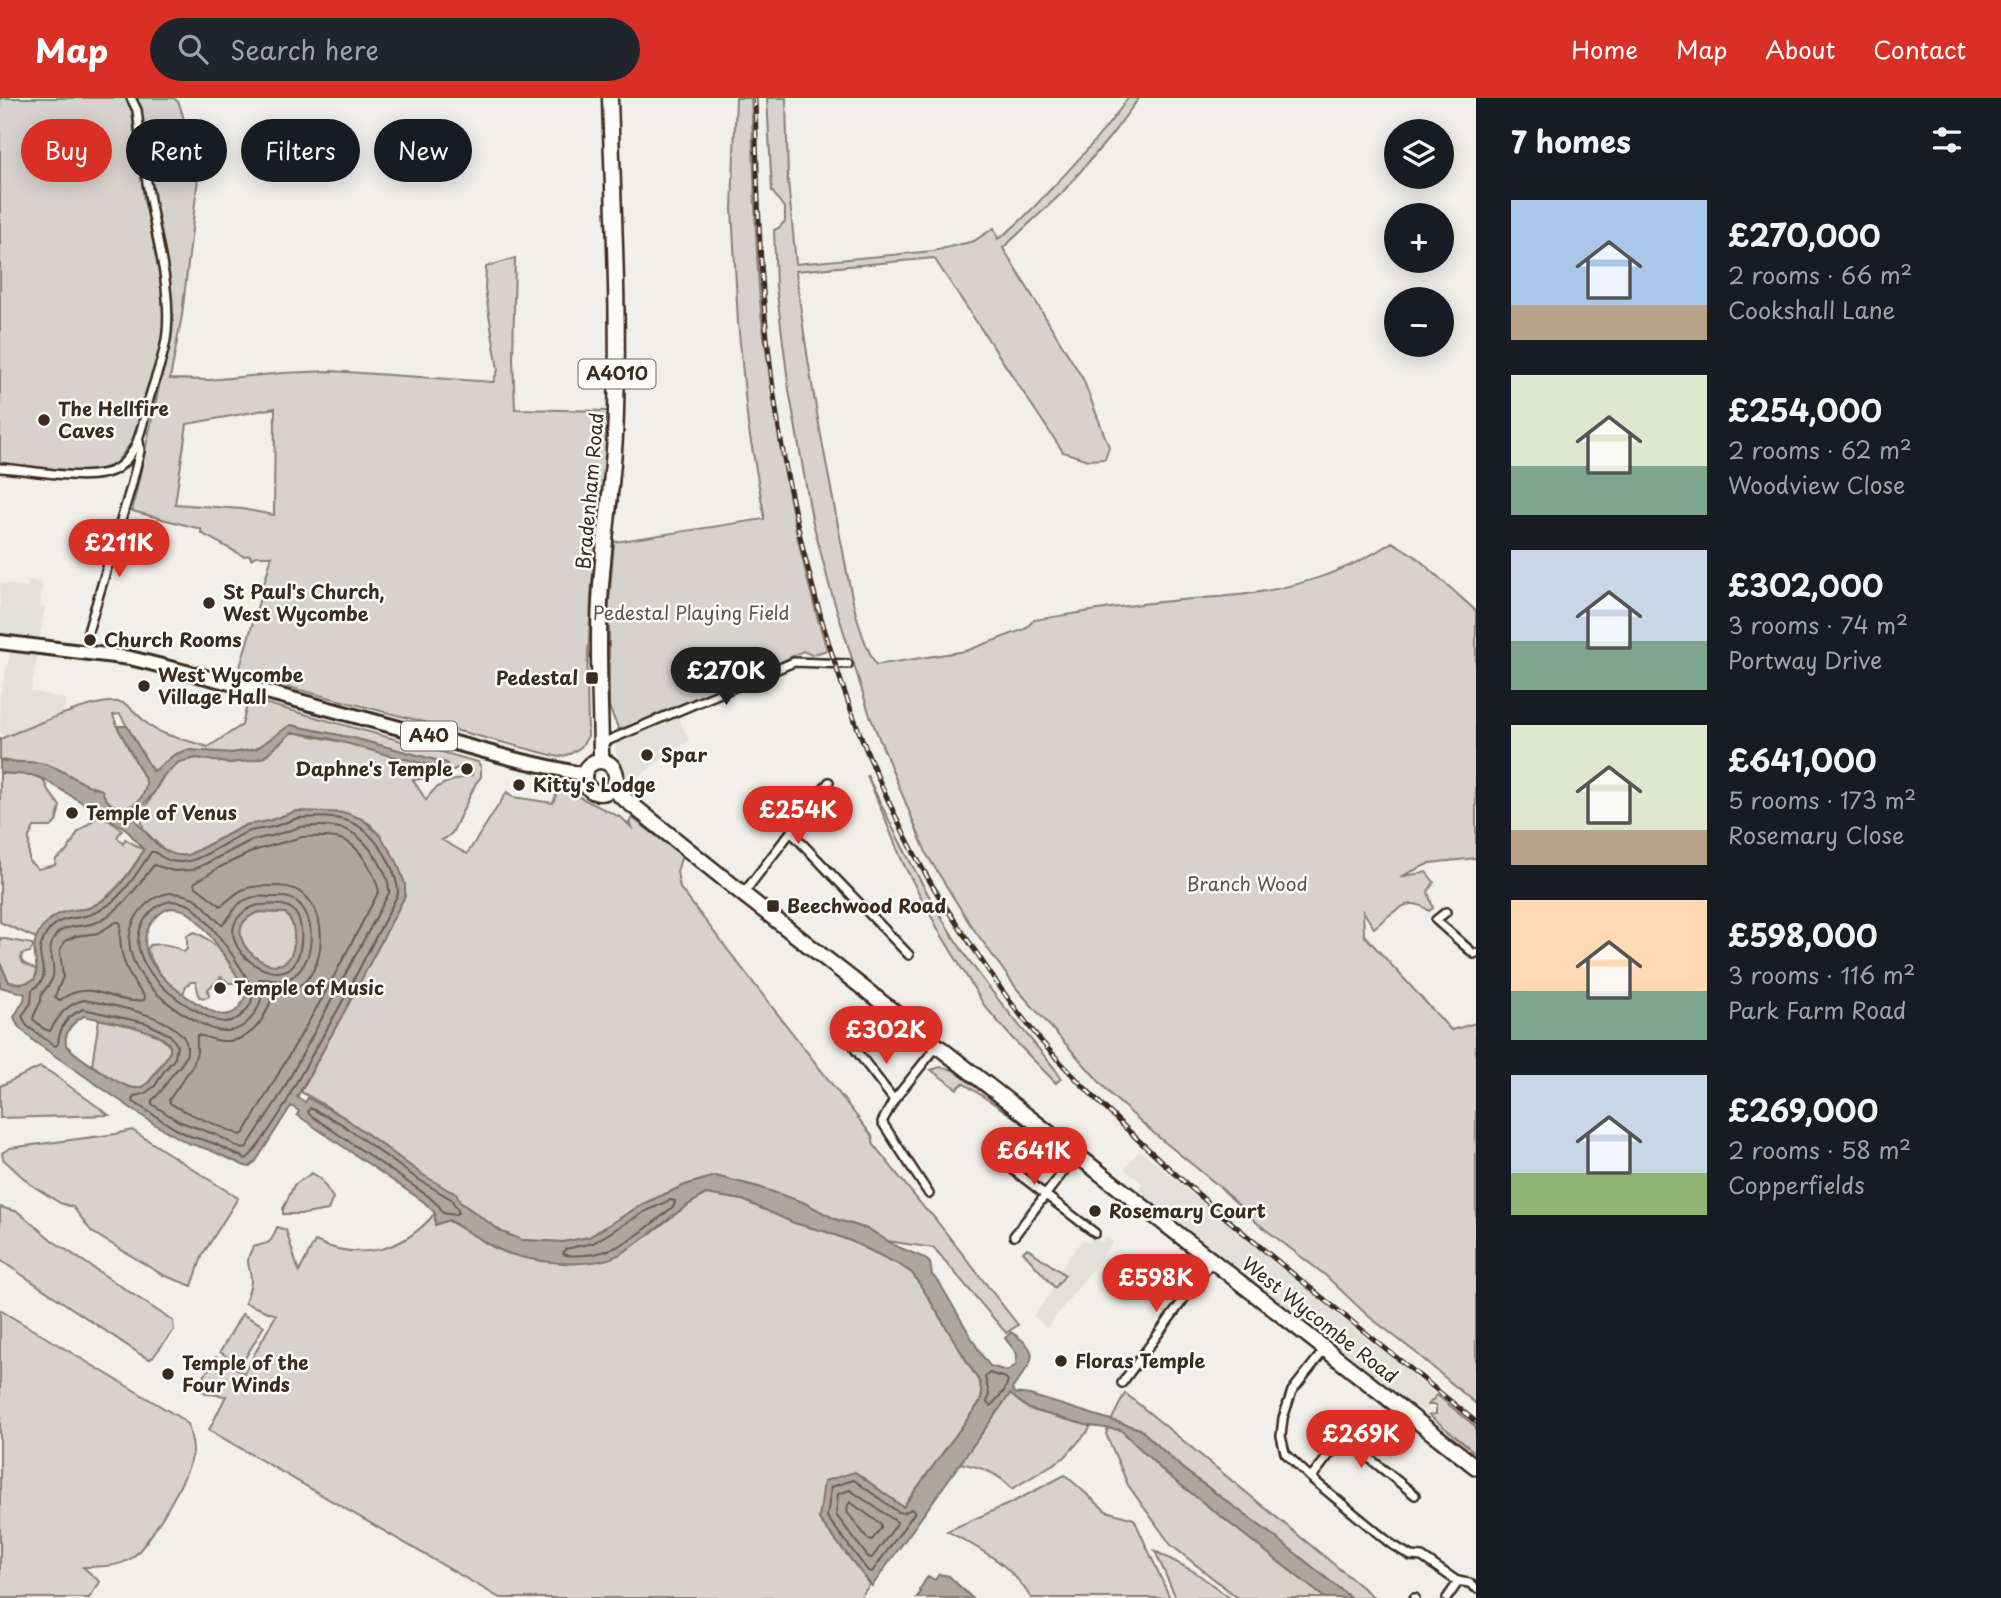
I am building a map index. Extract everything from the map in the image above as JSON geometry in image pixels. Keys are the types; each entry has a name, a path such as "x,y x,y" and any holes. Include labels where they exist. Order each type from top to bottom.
{"highway":[{"name":"Bradenham Road","path":"601,761 598,650 602,560 616,441 617,384 610,98"},
{"path":"584,775 590,764 601,761 610,764 616,780 611,788"},
{"name":"A40","path":"584,775 586,784 595,792 601,793 611,788"},
{"name":"West Wycombe Road","path":"611,788 1476,1467"}],"main road":[{"name":"A40","path":"0,642 84,649 130,658 584,775"}],"street":[{"path":"87,635 131,487 140,451 139,441 167,332 168,304 163,258 150,205 137,110 131,98"},
{"path":"0,468 79,475 104,472 116,469 139,441"},
{"path":"601,743 794,662 848,664"},
{"path":"743,894 829,782"},
{"path":"791,832 909,955"},
{"path":"1446,912 1436,920 1475,955"},
{"path":"929,1194 882,1122 894,1100 938,1046"},
{"path":"855,1049 894,1100"},
{"path":"1014,1237 1076,1155"},
{"path":"1012,1169 1095,1233"},
{"path":"1122,1383 1213,1261"},
{"path":"1325,1349 1292,1391 1283,1418 1281,1436 1285,1453 1391,1544 1411,1556 1422,1557 1459,1581 1476,1588"},
{"path":"1311,1478 1343,1437 1415,1495"},
{"path":"1447,1598 1459,1581"}],"shaded area":[{"path":"29,580 43,583 40,606 45,607 40,637 0,633 0,583 27,587"},
{"path":"11,650 38,652 31,691 66,699 62,715 8,736 0,735 0,695"},
{"path":"677,715 689,740 630,783 618,758 615,748 617,743"},
{"path":"1140,1150 1437,1395 1428,1405 1429,1412 1413,1406 1138,1190 1142,1183 1124,1169"},
{"path":"1090,1235 1101,1243 1106,1237 1113,1242 1047,1328 1033,1316 1065,1275 1059,1271 1083,1239 1089,1243"}],"green space":[{"path":"0,98 131,98 133,119 126,119 126,182 143,182 144,201 156,244 164,302 163,333 135,438 115,464 103,469 79,472 0,463"},
{"path":"132,98 174,98 179,103 184,119 136,119"},
{"name":"Pedestal Playing Field","path":"736,98 751,98 757,258 763,329 793,518 827,650 812,655 803,651 737,683 619,730 609,707 609,603 614,542 764,519 748,425 738,322 732,209"},
{"name":"Branch Wood","path":"767,98 786,98 788,181 796,264 933,251 974,241 994,228 998,239 1025,216 1071,168 1128,98 1139,98 1062,193 1003,248 1083,379 1109,447 1105,459 1088,460 1063,452 934,258 796,271 815,404 850,586 862,635 876,665 966,651 1025,629 1034,620 1285,587 1340,569 1392,542 1415,556 1476,611 1476,858 1430,863 1400,877 1426,872 1434,882 1428,892 1433,908 1429,911 1414,904 1407,905 1374,928 1363,911 1364,935 1451,1030 1476,1023 1476,1404 1367,1315 1325,1275 1257,1223 1220,1187 1112,1096 1017,989 970,924 927,855 870,716 830,588 812,519 789,390 776,286 774,230 785,221 785,209 772,191"},
{"path":"148,182 197,182 182,315 170,379 208,380 331,371 493,382 498,370 485,289 486,267 515,258 515,409 608,411 606,473 592,581 587,677 588,736 581,747 559,757 238,674 272,556 256,556 251,559 250,555 243,556 201,533 201,529 132,511 172,327 170,299","holes":["275,408 274,515 242,509 175,504 187,424"]},
{"path":"249,697 478,762 481,777 452,833 442,840 467,854 507,792 513,797 553,803 559,787 622,818 633,829 629,823 632,818 682,855 677,872 680,888 872,1136 874,1145 1018,1325 1006,1333 934,1248 887,1241 870,1230 835,1219 759,1187 715,1176 685,1185 643,1204 589,1237 563,1242 522,1240 502,1232 460,1202 456,1193 436,1185 328,1107 301,1092 405,896 371,825 346,813 296,811 246,825 188,855 175,856 166,852 144,830 141,819 144,810 164,775 179,762 197,758 228,763 249,761 264,757 291,733 447,763 291,725 256,749 232,753 187,750 174,755 153,772 120,714 113,715 117,726 146,781 141,799 128,807 120,808 112,805 101,790 50,766 0,760 0,739 62,714 97,704 123,703 156,730 208,747 242,725","holes":["457,768 473,769 472,775 440,786 426,800 413,780 442,776"]},
{"path":"0,773 32,775 43,779 60,806 56,822 51,827 34,827 29,837 29,861 38,869 55,865 56,859 67,851 78,832 101,814 122,830 117,837 123,844 125,839 144,850 128,874 108,896 91,907 70,911 54,918 36,938 0,922"},
{"path":"867,775 909,860 956,941 1055,1069 1061,1078 1056,1083 984,1005 939,931 903,863"},
{"path":"258,912 285,913 292,923 294,943 289,959 279,965 266,963 254,956 244,945 240,933 244,921"},
{"path":"195,932 215,946 239,979 237,983 229,983 221,977 208,989 209,996 205,998 199,997 196,982 186,986 183,994 171,985 157,969 147,950 150,945 164,944 184,952 187,949 187,935"},
{"path":"0,938 32,944 30,952 22,954 21,959 23,963 37,970 35,980 22,984 9,982 0,963"},
{"path":"99,1019 148,1031 157,1035 171,1048 167,1058 148,1083 133,1088 126,1086 92,1065"},
{"path":"40,1067 109,1115 0,1118 0,1086"},
{"path":"941,1067 953,1070 1056,1146 1064,1154 1062,1167 1057,1172 1041,1139 1032,1133 1033,1130 963,1083 957,1089 931,1070"},
{"path":"132,1130 238,1198 203,1254 192,1286 163,1275 92,1232 73,1207 60,1203 30,1184 3,1159 2,1153 10,1148"},
{"path":"312,1173 320,1178 333,1198 328,1210 283,1214 294,1185"},
{"path":"706,1194 743,1200 794,1223 851,1241 912,1273 980,1383 980,1402 903,1507 855,1472 819,1519 870,1584 860,1598 500,1598 209,1430 226,1396 208,1394 197,1388 216,1357 244,1373 276,1315 245,1303 251,1283 248,1261 250,1253 253,1247 269,1242 277,1227 286,1230 299,1272 315,1241 348,1251 380,1249 410,1236 435,1213 509,1254 618,1255"},
{"path":"0,1207 18,1212 53,1241 173,1321 174,1330 153,1357 150,1359 143,1356 0,1260"},
{"path":"1027,1248 1065,1275 1055,1288 1023,1252"},
{"path":"0,1310 188,1424 193,1448 191,1461 168,1509 147,1541 130,1559 113,1565 83,1567 100,1582 89,1598 0,1598"},
{"path":"242,1314 264,1326 241,1365 220,1352"},
{"path":"1125,1393 1375,1598 1351,1598 1279,1540 1183,1469 1140,1429 1111,1421"},
{"path":"1010,1394 1029,1409 1090,1426 1065,1457 1012,1489 989,1472 960,1463"},
{"path":"1437,1395 1476,1427 1476,1453 1429,1415 1436,1414 1436,1405 1428,1405"},
{"path":"1108,1428 1121,1430 1163,1471 1325,1598 1238,1598 1171,1545 1128,1485 1106,1434"},
{"path":"1065,1475 1106,1511 1134,1519 1170,1598 1031,1598 1004,1566 984,1551 947,1531"},
{"path":"1155,1551 1195,1572 1230,1598 1176,1598"}],"water":[{"path":"290,725 353,738 447,763 448,769 332,739 291,733 264,757 249,761 228,763 197,758 179,762 164,775 152,795 136,813 136,821 158,846 172,854 189,855 246,825 269,821 296,811 346,813 362,819 379,834 397,862 405,884 405,896 297,1097 305,1102 308,1098 344,1117 420,1173 456,1193 460,1202 502,1232 522,1240 563,1242 589,1237 643,1204 685,1185 715,1176 803,1202 835,1219 870,1230 930,1263 932,1275 939,1282 990,1366 1007,1371 1016,1365 1017,1354 1005,1338 1011,1332 1028,1346 1031,1359 1012,1389 1014,1393 1030,1395 1140,1429 1183,1469 1279,1540 1351,1598 1325,1598 1163,1471 1121,1430 1090,1426 1029,1409 1010,1394 872,1586 819,1519 824,1481 855,1472 903,1507 980,1402 982,1395 980,1383 923,1289 912,1273 900,1265 851,1241 794,1223 743,1200 706,1194 684,1207 633,1246 609,1259 559,1263 524,1258 496,1248 449,1220 435,1225 435,1213 424,1202 297,1115 299,1111 291,1106 256,1161 250,1167 245,1166 188,1143 154,1124 35,1042 18,1026 14,1017 25,994 0,987 0,963 9,982 22,984 34,980 34,943 42,928 61,913 89,908 106,898 128,875 144,850 126,829 43,779 32,775 0,773 0,760 39,763 53,767 86,785 102,790 112,805 127,807 141,798 146,781 117,726 127,726 153,772 174,755 187,750 232,753 256,749","holes":["168,909 184,910 194,918 229,962 246,994 242,1004 232,1013 219,1014 193,1001 170,984 151,963 146,951 150,925 159,914","259,912 285,913 292,923 294,943 289,959 279,965 266,963 254,956 245,945 241,933 245,921","84,1016 127,1025 160,1037 170,1046 170,1051 146,1085 134,1088 98,1070 66,1045 68,1031"]},
{"path":"939,1574 949,1576 972,1598 916,1598 928,1576 935,1580"}],"railway":[{"path":"755,98 760,247 767,337 775,401 799,533 835,664 883,789 918,860 949,912 1020,1014 1050,1051 1099,1102 1202,1198 1256,1244 1476,1422"}],"place":[{"name":"The Hellfire Caves","path":"44,420"},
{"name":"St Paul's Church, West Wycombe","path":"209,603"},
{"name":"Church Rooms","path":"90,640"},
{"name":"Pedestal","path":"592,678"},
{"name":"West Wycombe Village Hall","path":"144,686"},
{"name":"Spar","path":"647,755"},
{"name":"Daphne's Temple","path":"467,769"},
{"name":"Kitty's Lodge","path":"519,785"},
{"name":"Temple of Venus","path":"72,813"},
{"name":"Beechwood Road","path":"773,906"},
{"name":"Temple of Music","path":"220,988"},
{"name":"Rosemary Court","path":"1095,1211"},
{"name":"Floras Temple","path":"1061,1361"},
{"name":"Temple of the Four Winds","path":"168,1374"}]}
